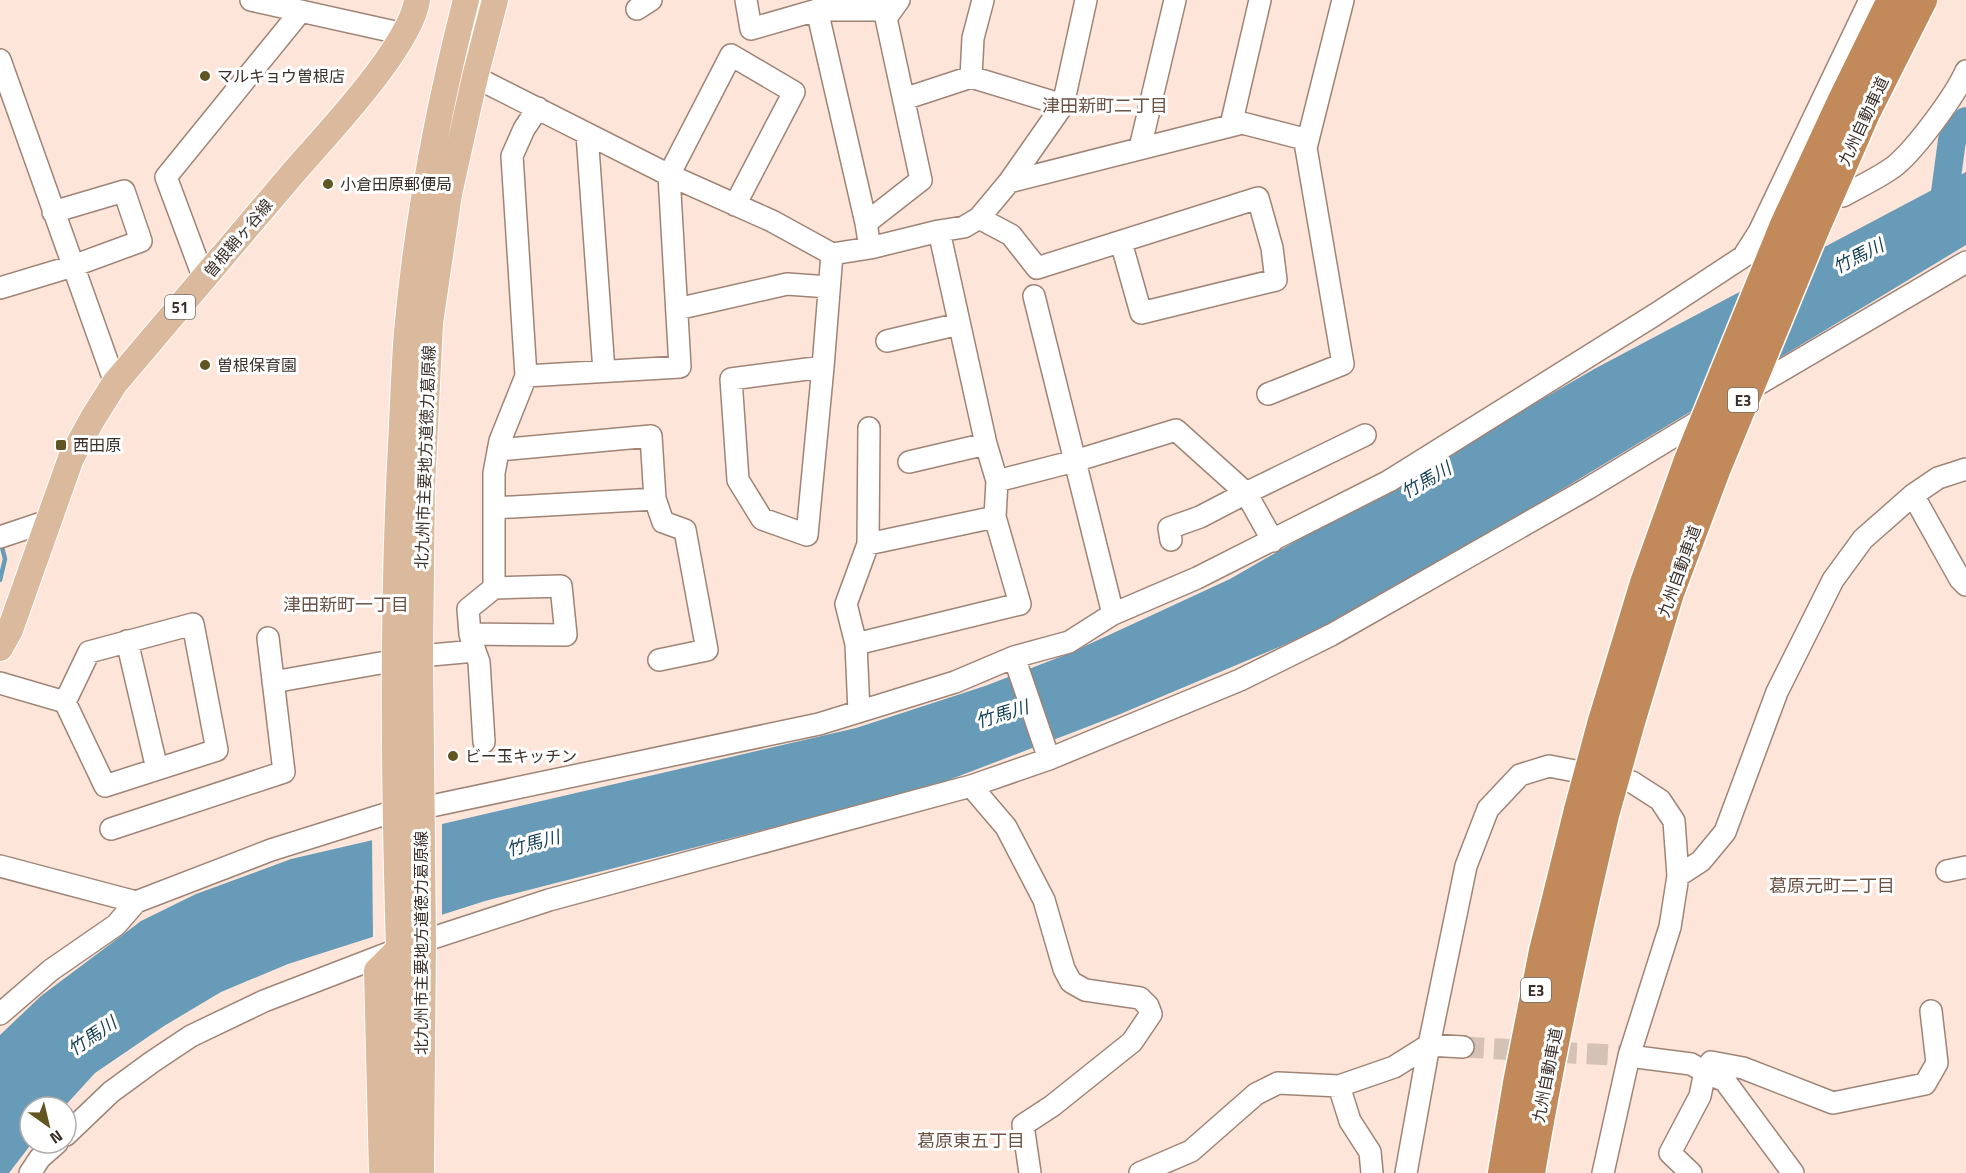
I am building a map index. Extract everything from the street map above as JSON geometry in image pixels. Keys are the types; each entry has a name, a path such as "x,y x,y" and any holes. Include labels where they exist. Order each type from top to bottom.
{"highway":[{"name":"九州自動車道","path":"1530,1173 1544,1087 1572,952 1603,721 1645,583 1688,463 1785,225 1892,0"},
{"name":"九州自動車道","path":"1503,1173 1544,951 1591,813 1630,722 1669,593 1716,468 1814,230 1866,113 1922,0"}],"main road":[{"name":"曽根鞘ヶ谷線","path":"0,648 10,630 71,458 115,383 362,92 404,34 416,8 417,0"},
{"name":"北九州市主要地方道徳力葛原線","path":"421,1173 410,939 395,818 394,662 399,496 407,332 424,203 447,74 466,0"},
{"name":"北九州市主要地方道徳力葛原線","path":"400,1173 410,939 422,815 420,656 422,488 430,323 449,194 495,0"},
{"path":"382,1173 377,971 410,939 432,981 439,1173"}],"street":[{"path":"251,0 404,34"},
{"path":"746,0 751,29 817,10 895,5"},
{"path":"971,77 973,38 983,0"},
{"path":"447,74 475,77 669,175 772,221 832,254 964,227 979,218 1009,182 1063,105 1086,0"},
{"path":"1140,148 1175,0"},
{"path":"1231,125 1260,0"},
{"path":"1268,394 1343,364 1306,148 1343,0"},
{"path":"0,1014 51,970 116,925 136,902 271,850 395,818 422,815 819,724 955,682 1014,657 1069,642 1113,614 1197,578 1389,481 1656,314 1753,249 1870,0"},
{"path":"866,223 921,180 886,18 895,5"},
{"path":"817,10 870,248"},
{"path":"204,279 166,177 301,11"},
{"path":"526,376 680,367 669,175 730,55 794,92 735,205"},
{"path":"0,60 115,383"},
{"path":"904,99 971,77 1063,105"},
{"path":"1844,196 1896,165 1917,143 1964,78"},
{"path":"494,588 494,473 500,441 526,376 512,156 524,129 538,108"},
{"path":"1009,182 1242,123 1308,140"},
{"path":"587,134 604,371"},
{"path":"0,288 73,266 141,241 124,191 53,212"},
{"path":"979,218 1011,235 1037,268 1258,198 1272,248 1276,280 1141,313 1121,242"},
{"path":"856,644 1020,604 995,518 998,481 986,444 939,231"},
{"path":"822,367 731,379 738,480 762,519 807,535 819,412 832,254"},
{"path":"78,1124 111,1092 191,1036 264,1001 410,939 971,786 1049,759 1240,680 1331,635 1587,489 1763,381 1966,262"},
{"path":"677,309 787,284 829,286"},
{"path":"1034,296 1113,614"},
{"path":"887,341 959,324"},
{"path":"859,712 856,644 846,604 868,544 869,428"},
{"path":"998,481 1075,461 1176,430 1246,493 1273,541"},
{"path":"1171,540 1169,528 1200,517 1365,435"},
{"path":"498,450 651,436 655,499 663,522 685,530 707,650 659,660"},
{"path":"909,462 986,444"},
{"path":"1678,876 1701,861 1725,832 1777,692 1833,580 1863,539 1913,495 1938,478 1966,468"},
{"path":"1913,495 1960,579 1966,585"},
{"path":"494,508 655,499"},
{"path":"868,544 995,518"},
{"path":"0,537 48,521"},
{"path":"273,682 394,662 472,643 566,635 561,586 494,588 468,609 472,643 479,662 484,741"},
{"path":"0,683 65,702 105,786 217,750 193,624 89,652 65,702"},
{"path":"111,829 284,772 268,638"},
{"path":"127,641 157,769"},
{"path":"1014,657 1049,759"},
{"path":"1406,1173 1429,1045 1466,866 1488,809 1520,775 1550,766 1632,782 1660,800 1674,821 1678,876 1670,927 1629,1056 1603,1173"},
{"path":"971,786 1006,827 1044,900 1064,969 1071,982 1085,990 1140,998 1148,1006 1151,1014 1132,1042 1052,1106 1023,1125 1030,1173"},
{"path":"0,866 136,902"},
{"path":"1691,1173 1670,1153 1700,1096 1705,1072 1711,1062 1743,1068 1833,1103 1925,1084 1937,1063 1932,1011"},
{"path":"1140,1173 1191,1151 1257,1094 1278,1083 1339,1086 1394,1067 1429,1045 1463,1047"},
{"path":"1629,1056 1691,1064 1725,1081 1793,1173"},
{"path":"1339,1086 1350,1122 1370,1152 1372,1173"},
{"path":"30,1173 43,1155"}],"water":[{"name":"竹馬川","path":"1966,172 1966,245 1490,533 1347,615 1291,642 1118,715 928,788 485,901 288,964 221,992 164,1026 95,1073 75,1095 18,1095 18,1155 23,1155 9,1173 0,1173 0,1035 41,996 141,921 196,894 291,859 856,728 985,686 1070,653 1230,579 1596,368"}],"pier":[{"path":"442,822 442,917 373,940 372,838"}],"waterway":[{"path":"1942,215 1952,140 1966,121"},
{"path":"0,580 5,559 1,543"}],"tunnel":[{"path":"1463,1047 1629,1056"}],"place":[{"name":"マルキョウ曽根店","path":"205,76"},
{"name":"小倉田原郵便局","path":"328,184"},
{"name":"曽根保育園","path":"205,365"},
{"name":"西田原","path":"61,445"},
{"name":"ビー玉キッチン","path":"453,756"}],"district":[{"name":"津田新町二丁目","path":"1105,105"},
{"name":"津田新町一丁目","path":"346,604"},
{"name":"葛原元町二丁目","path":"1832,885"},
{"name":"葛原東五丁目","path":"971,1140"}]}
